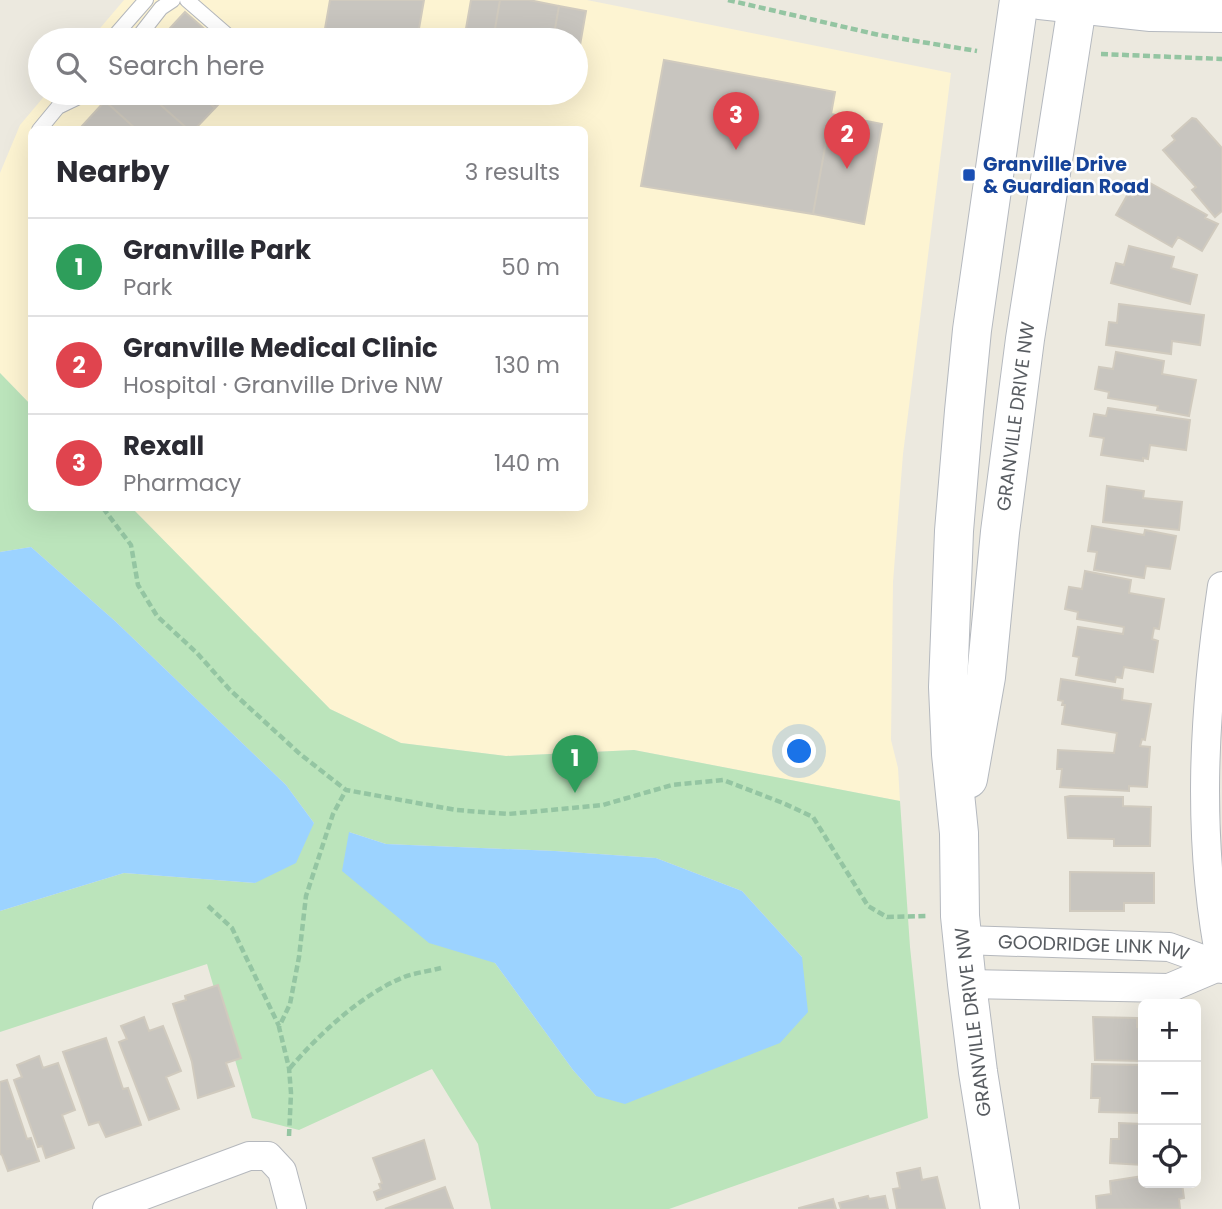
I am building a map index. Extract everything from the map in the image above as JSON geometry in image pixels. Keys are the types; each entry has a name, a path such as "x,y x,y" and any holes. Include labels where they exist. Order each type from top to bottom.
{"street":[{"name":"GRANVILLE DRIVE NW","path":"1000,1209 967,984 948,687 954,531 972,330 1019,0"},
{"name":"GRANVILLE DRIVE NW","path":"959,833 986,677 1000,532 1023,351 1068,52 1068,1"},
{"path":"1068,1 1151,12 1222,13"},
{"path":"1222,586 1211,661 1204,777 1208,883 1222,967"},
{"name":"GOODRIDGE LINK NW","path":"962,928 1169,947 1222,967"},
{"name":"GOODRIDGE LINK NW","path":"967,984 1169,988 1222,967"},
{"path":"107,1209 249,1156 268,1157 282,1171 292,1209"}],"lane":[{"path":"122,28 146,0"},
{"path":"145,28 161,8 173,0"},
{"path":"187,0 219,28"},
{"path":"42,126 62,105"}],"path":[{"path":"728,0 880,35 978,51 1013,52"},
{"path":"1068,52 1222,58"},
{"path":"105,511 131,545 138,585 157,616 197,653 230,690 300,754 346,790 456,810 508,814 603,805 672,785 723,780 813,817 869,906 887,917 962,928"},
{"path":"279,1027 290,1004 306,896 333,814 346,790"},
{"path":"208,906 232,928 254,970 279,1027 289,1068 289,1135 268,1157"},
{"path":"289,1068 341,1017 365,999 405,977 441,968"}],"shaded area":[{"path":"124,0 587,0 951,73 903,454 893,582 891,740 898,768 900,801 634,750 506,756 401,743 330,709 135,511 588,511 588,126 28,126 28,402 0,373 0,173 20,125 37,105 588,105 588,28 100,28"}],"green space":[{"path":"0,373 28,402 28,511 135,511 330,709 401,743 506,756 634,750 900,801 910,947 928,1118 669,1209 491,1209 478,1144 432,1069 299,1130 252,1118 207,964 0,1032 0,911 124,873 255,883 314,823 286,785 115,621 31,547 0,552","holes":["349,832 386,844 656,858 742,891 802,957 596,1096 573,1070 495,963"]}],"water":[{"path":"31,547 115,621 286,785 314,823 296,863 255,883 124,873 0,911 0,552"},
{"path":"349,832 386,844 656,858 742,891 802,957 808,1012 780,1043 625,1104 596,1096 573,1070 495,963 429,943 342,871"}],"building":[{"path":"330,0 424,0 419,28 325,28"},
{"path":"471,0 500,0 495,28 466,28"},
{"path":"500,0 529,0 559,6 555,28 495,28"},
{"path":"559,6 586,11 583,28 555,28"},
{"path":"185,12 203,28 170,28"},
{"path":"664,60 835,92 813,214 641,186"},
{"path":"101,105 109,105 133,126 82,126"},
{"path":"109,105 161,105 184,126 133,126"},
{"path":"161,105 212,105 215,108 198,126 184,126"},
{"path":"831,114 882,124 864,224 813,214"},
{"path":"1192,118 1196,119 1222,148 1222,211 1215,217 1192,190 1196,187 1163,150 1175,140 1172,136"},
{"path":"1143,179 1218,224 1202,251 1178,237 1172,247 1116,215 1128,194 1133,197"},
{"path":"1129,246 1174,257 1171,268 1197,275 1190,304 1111,283 1116,263 1124,265"},
{"path":"1119,304 1204,315 1200,345 1172,341 1171,354 1106,345 1109,322 1117,323"},
{"path":"1116,352 1164,361 1162,374 1196,380 1189,416 1157,410 1158,406 1108,398 1109,392 1095,389 1099,367 1113,369"},
{"path":"1108,408 1190,420 1186,450 1150,445 1148,459 1143,458 1143,461 1101,455 1104,438 1090,436 1094,414 1106,416"},
{"path":"1107,486 1144,491 1143,498 1182,502 1179,530 1103,522"},
{"path":"1092,526 1144,535 1145,530 1176,536 1170,569 1146,566 1144,578 1094,570 1097,552 1088,551"},
{"path":"1085,571 1131,580 1129,593 1164,599 1159,629 1154,628 1152,639 1158,641 1153,672 1124,667 1122,678 1116,677 1115,682 1076,675 1079,657 1073,656 1078,627 1123,634 1124,627 1077,619 1078,612 1065,609 1069,587 1082,589"},
{"path":"1061,679 1123,689 1122,700 1151,704 1145,740 1142,739 1140,746 1150,747 1147,787 1129,786 1129,791 1060,787 1062,769 1057,769 1058,750 1114,753 1117,733 1062,724 1065,705 1058,700"},
{"path":"1065,797 1123,797 1123,806 1151,807 1150,846 1114,846 1114,839 1068,838"},
{"path":"1070,872 1154,873 1154,903 1124,903 1124,911 1070,911"},
{"path":"218,985 241,1058 226,1063 234,1086 198,1098 192,1062 173,1004 186,1000 185,996"},
{"path":"144,1017 149,1031 163,1026 181,1071 166,1077 179,1109 149,1120 119,1042 127,1039 121,1026"},
{"path":"1093,1017 1137,1018 1138,1061 1095,1060"},
{"path":"106,1038 123,1089 128,1088 141,1125 106,1137 99,1122 89,1125 63,1052"},
{"path":"39,1056 43,1068 58,1063 75,1110 62,1115 74,1148 46,1158 42,1146 38,1147 14,1080 22,1077 17,1065"},
{"path":"1092,1064 1138,1065 1138,1113 1099,1112 1100,1098 1091,1098"},
{"path":"7,1080 27,1139 31,1138 39,1161 8,1171 0,1154 0,1082"},
{"path":"1119,1123 1138,1124 1138,1165 1110,1163 1111,1139 1119,1139"},
{"path":"424,1140 435,1179 377,1200 374,1192 381,1189 379,1184 382,1183 373,1158"},
{"path":"920,1168 922,1180 937,1177 945,1209 897,1209 893,1189 900,1188 897,1173"},
{"path":"1138,1177 1138,1188 1183,1188 1184,1198 1179,1199 1180,1209 1097,1209 1096,1196 1111,1194 1110,1181"},
{"path":"445,1187 453,1209 385,1209"},
{"path":"868,1196 869,1199 885,1196 888,1209 841,1209 839,1203"},
{"path":"833,1199 836,1209 799,1209 799,1208"}],"place":[{"name":"Rexall","path":"736,150"},
{"name":"Granville Medical Clinic","path":"847,169"},
{"name":"Granville Drive & Guardian Road","path":"969,175"},
{"name":"Granville Park","path":"575,793"}]}
